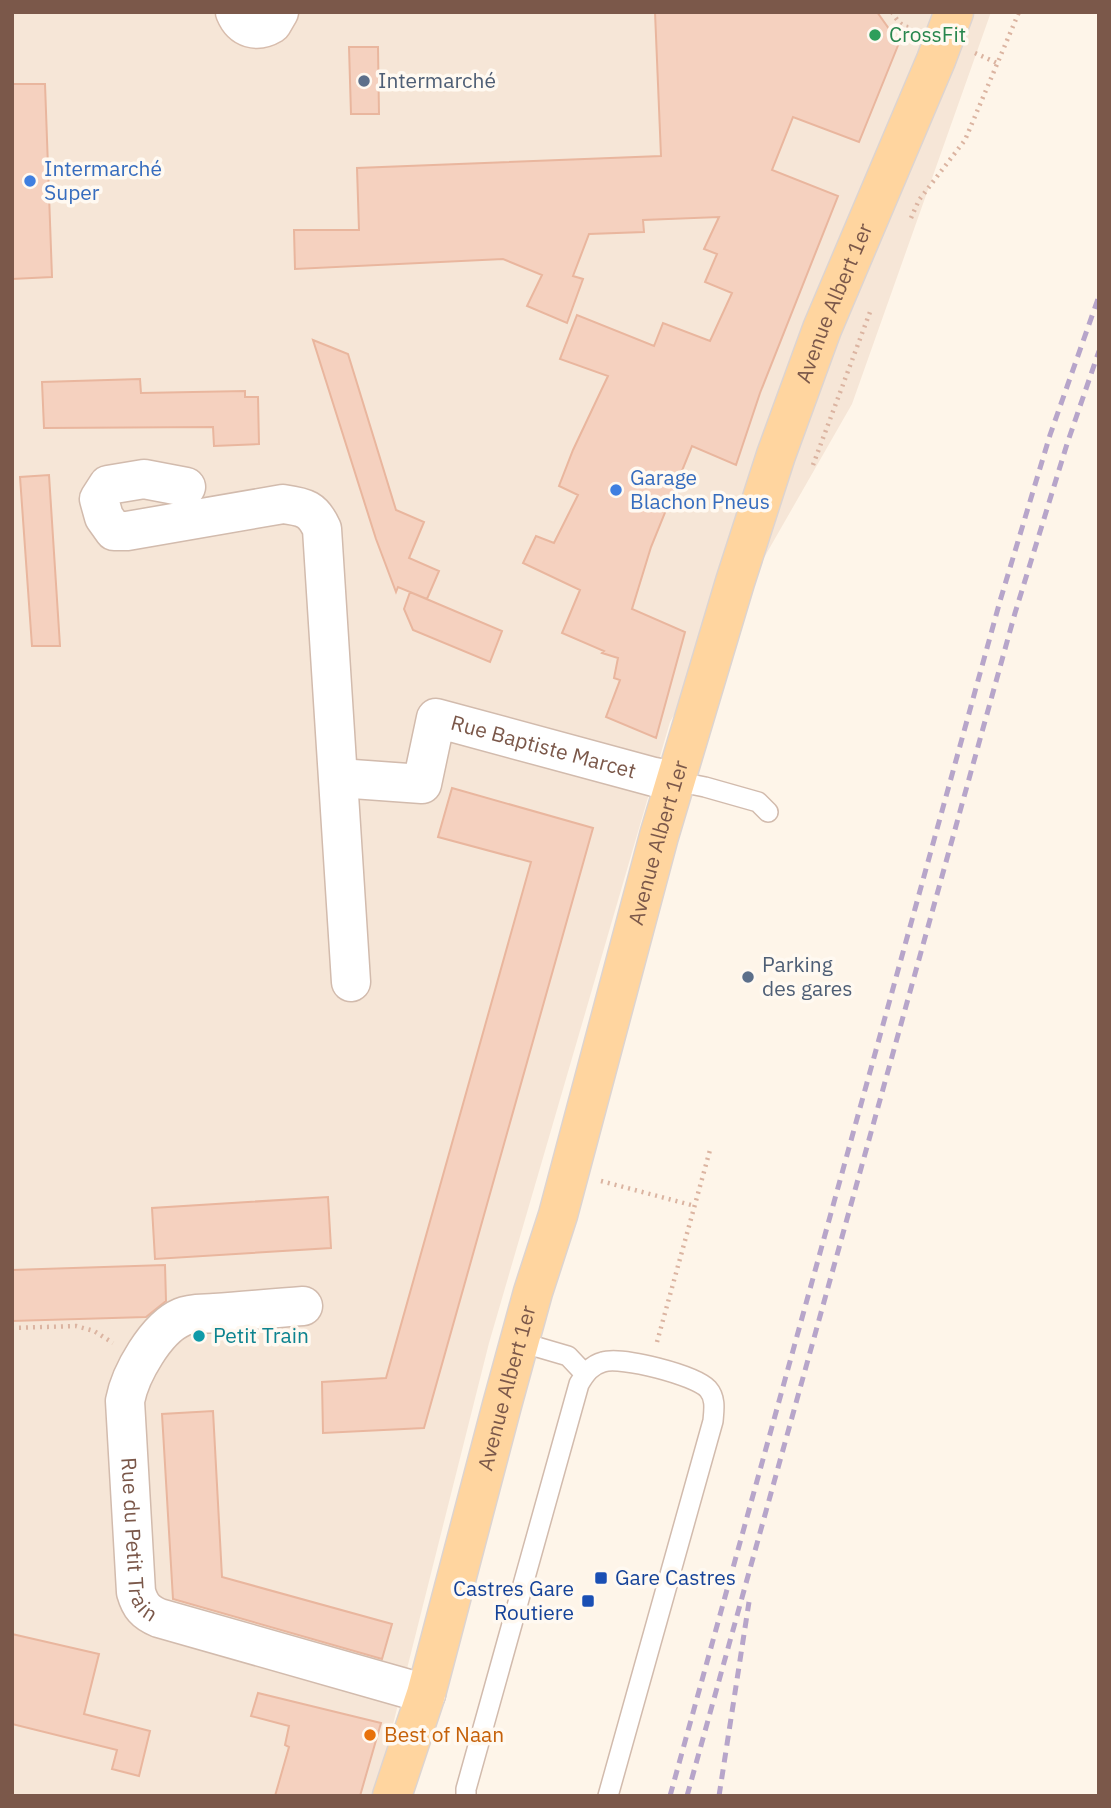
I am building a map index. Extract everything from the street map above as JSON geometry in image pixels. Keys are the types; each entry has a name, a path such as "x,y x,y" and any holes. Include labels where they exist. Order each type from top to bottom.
{"main road":[{"name":"Avenue Albert 1er","path":"392,1796 426,1694 659,836 776,455 822,329 954,12"},
{"name":"Avenue Albert 1er","path":"414,1796 426,1694"}],"street":[{"path":"235,12 244,25 258,29 272,24 279,12"},
{"path":"186,487 144,479 108,485 99,499 104,517 114,531 284,504 302,507 316,516 322,529 351,982"},
{"name":"Rue Baptiste Marcet","path":"339,778 422,784 436,718 675,781"},
{"name":"Rue du Petit Train","path":"303,1306 184,1316 164,1331 140,1361 128,1387 125,1401 136,1592 139,1604 159,1618 426,1694"}],"lane":[{"path":"675,781 758,802 768,812"},
{"path":"520,1342 568,1356 585,1374"},
{"path":"466,1796 579,1384 592,1367 603,1362 625,1360 696,1381 707,1388 715,1406 608,1796"}],"path":[{"path":"892,12 900,24 908,28 914,27"},
{"path":"907,225 919,200 965,140 1019,12"},
{"path":"967,50 997,63"},
{"path":"812,468 874,301"},
{"path":"650,1367 710,1150"},
{"path":"600,1181 695,1206"},
{"path":"12,1328 76,1326 94,1331 140,1361"}],"shaded area":[{"path":"12,12 991,12 852,404 670,722 489,1343 375,1796 12,1796"}],"building":[{"path":"655,12 877,12 899,43 859,142 793,117 772,170 838,196 760,393 736,465 692,446 651,547 632,609 685,632 656,738 606,717 620,680 614,678 618,658 562,633 580,590 523,563 536,536 554,543 578,495 559,486 608,376 560,359 577,315 654,346 663,323 710,341 732,293 705,282 717,254 704,249 719,217 643,220 644,232 589,234 573,276 583,279 567,323 527,306 542,275 503,259 295,269 294,230 359,230 357,168 661,156"},
{"name":"Intermarché","path":"349,47 378,47 379,114 351,114"},
{"name":"Intermarché Super","path":"12,84 45,84 52,277 12,279"},
{"path":"313,340 348,354 396,510 424,522 409,558 439,571 427,599 398,587 396,592 376,539"},
{"path":"140,379 141,393 245,391 245,397 258,397 259,444 214,446 213,427 44,428 42,382"},
{"path":"49,475 60,646 32,646 20,477"},
{"path":"410,592 502,631 490,662 413,630 404,609"},
{"path":"452,788 593,828 424,1428 323,1433 322,1382 386,1378 531,862 438,837"},
{"path":"328,1197 331,1248 155,1259 152,1208"},
{"path":"165,1265 166,1301 146,1317 12,1321 12,1270"},
{"path":"213,1411 222,1577 392,1624 382,1659 173,1599 162,1414"},
{"path":"12,1634 99,1654 84,1714 150,1731 139,1776 112,1769 117,1750 12,1724"},
{"path":"258,1693 381,1723 360,1796 275,1796 289,1747 285,1745 289,1726 251,1716"}],"railway":[{"path":"670,1796 1000,601 1050,435 1099,296"},
{"path":"687,1796 1015,613 1099,351"},
{"path":"719,1796 749,1602"}],"place":[{"name":"CrossFit","path":"875,35"},
{"name":"Intermarché","path":"364,81"},
{"name":"Intermarché Super","path":"30,181"},
{"name":"Garage Blachon Pneus","path":"616,490"},
{"name":"Parking des gares","path":"748,977"},
{"name":"Petit Train","path":"199,1336"},
{"name":"Gare Castres","path":"601,1578"},
{"name":"Castres Gare Routiere","path":"588,1601"},
{"name":"Best of Naan","path":"370,1735"}]}
